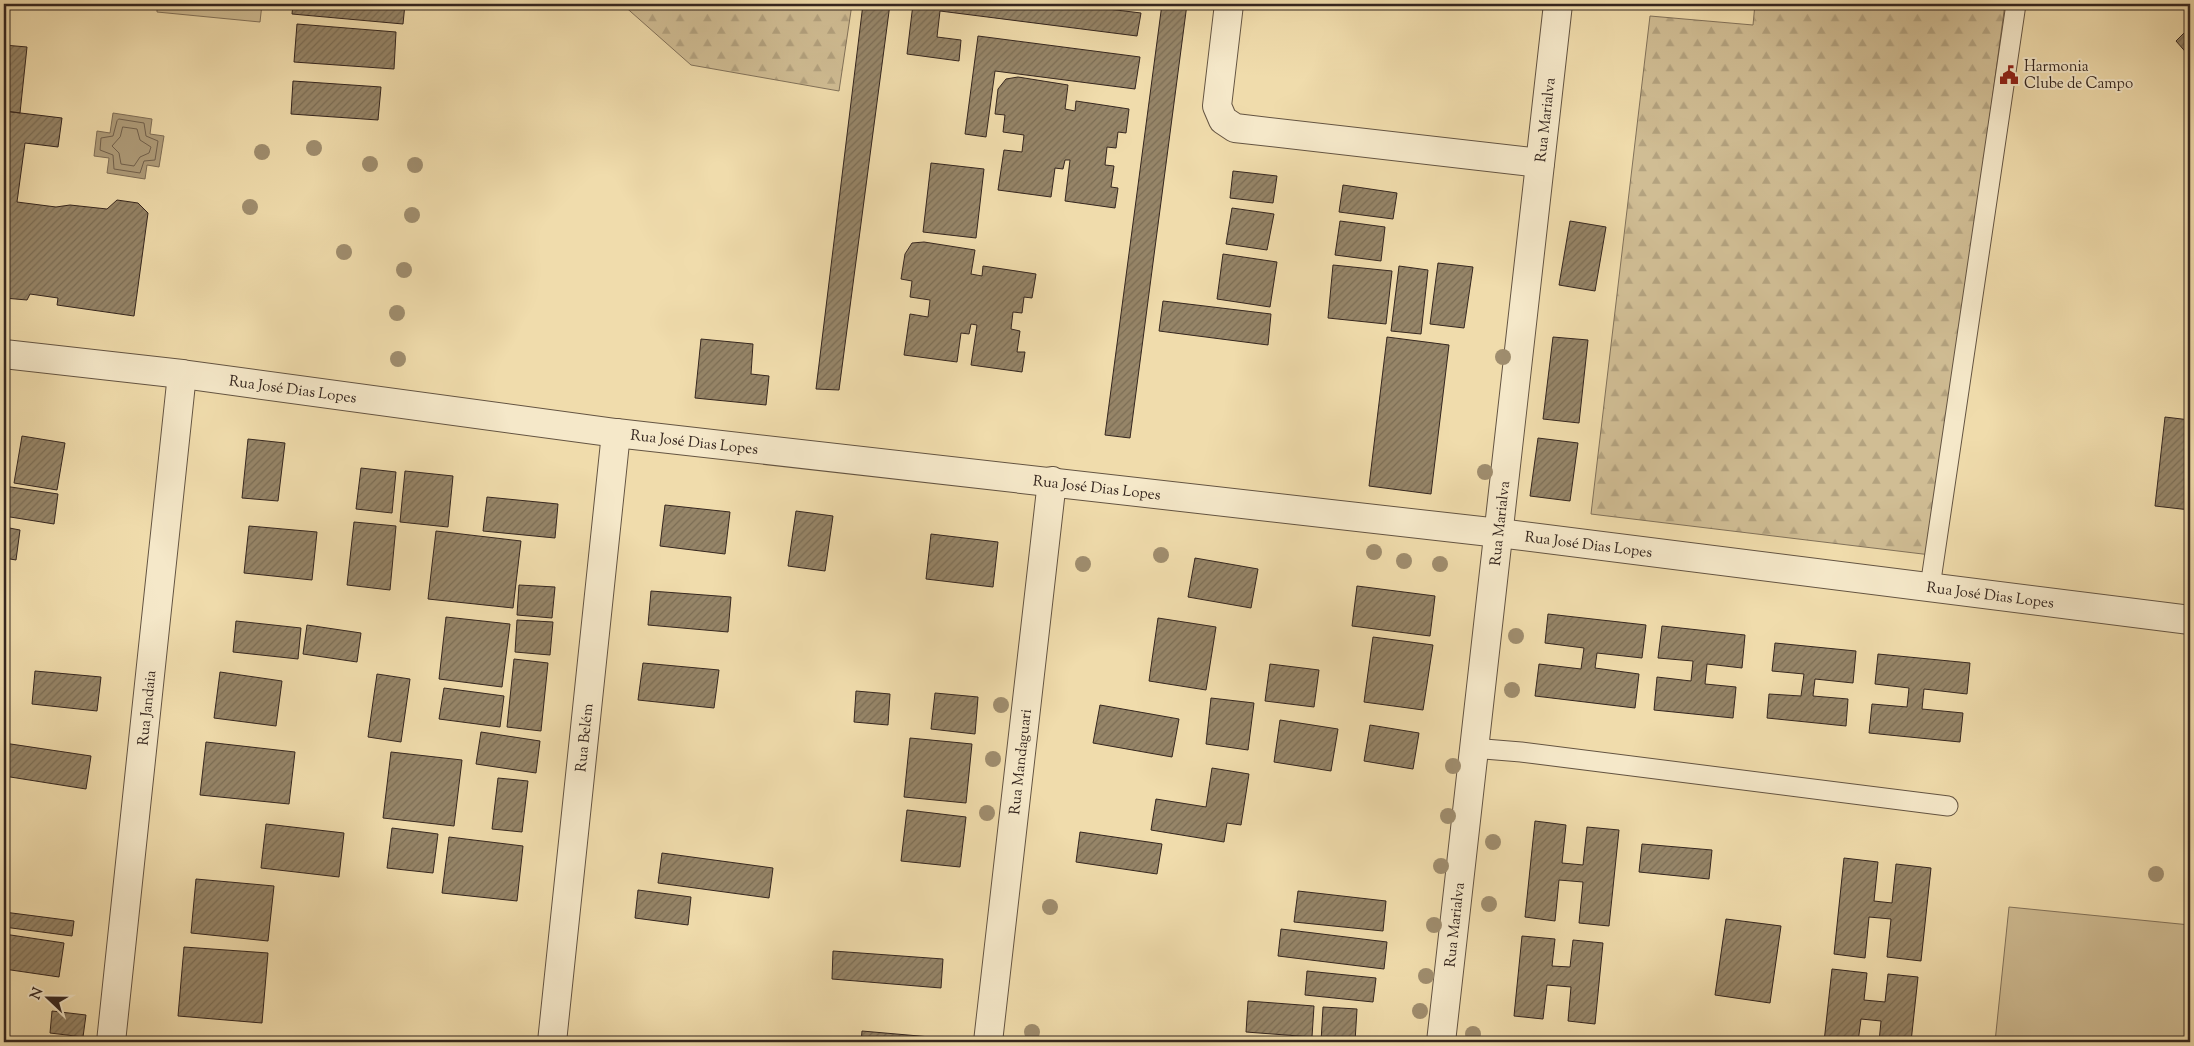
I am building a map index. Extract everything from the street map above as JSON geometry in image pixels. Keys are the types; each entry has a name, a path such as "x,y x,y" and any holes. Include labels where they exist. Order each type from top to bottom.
{"street":[{"path":"1229,4 1217,106 1223,120 1235,128 1540,163"},
{"name":"Rua Marialva","path":"1440,1042 1558,4"},
{"name":"Rua José Dias Lopes","path":"4,354 182,374 616,432 1499,533 2190,620"},
{"name":"Rua Jandaia","path":"111,1042 182,374"},
{"name":"Rua Belém","path":"552,1042 616,432"},
{"name":"Rua Mandaguari","path":"988,1042 1052,481"}],"lane":[{"path":"1930,587 2016,4"},
{"path":"1472,748 1531,753 1948,806"}],"green space":[{"path":"157,4 262,4 260,22 157,12"},
{"path":"622,4 852,4 839,91 691,65"},
{"path":"1755,4 2005,4 1931,555 1591,514 1650,16 1753,25"},
{"path":"2009,907 2190,925 2190,1042 1995,1042"}],"water":[{"path":"113,113 152,119 150,134 164,136 159,167 147,165 145,179 107,173 109,158 94,156 97,131 110,133"}],"building":[{"path":"293,4 405,4 403,24 292,14"},
{"path":"863,4 890,4 839,390 816,389"},
{"path":"913,4 1067,4 1141,13 1137,36 940,11 937,37 961,40 959,61 907,54"},
{"path":"1162,4 1187,4 1130,438 1105,435"},
{"path":"297,24 396,32 394,69 294,62"},
{"path":"2190,27 2190,57 2176,41"},
{"path":"978,36 1140,57 1135,89 995,71 986,137 965,134"},
{"path":"4,45 27,47 20,113 4,111"},
{"path":"1018,77 1068,85 1065,109 1075,111 1076,101 1129,109 1126,133 1118,132 1116,148 1107,147 1105,165 1114,166 1111,187 1118,188 1115,208 1065,201 1070,160 1065,160 1063,169 1055,168 1051,197 998,190 1004,150 1022,152 1024,135 1003,132 1005,115 995,114 998,89 1006,79"},
{"path":"293,81 381,87 378,120 291,114"},
{"path":"4,111 62,118 58,147 25,143 17,202 56,207 70,205 107,209 117,200 138,203 148,213 134,316 57,305 58,298 30,294 27,300 4,298"},
{"path":"931,163 984,169 976,238 923,232"},
{"path":"1233,171 1277,176 1273,203 1230,198"},
{"path":"1343,185 1397,193 1393,219 1339,212"},
{"path":"1232,208 1274,214 1267,250 1226,244"},
{"path":"1340,221 1385,227 1381,261 1335,255"},
{"path":"1570,221 1606,227 1595,291 1559,285"},
{"path":"924,242 975,250 971,274 982,276 983,266 1036,274 1032,298 1024,297 1022,313 1013,312 1011,329 1020,331 1017,352 1025,352 1022,372 971,365 977,325 971,324 969,334 961,333 957,362 904,355 910,314 928,317 930,300 910,297 912,281 901,279 905,254 912,243"},
{"path":"1223,254 1277,262 1270,307 1217,299"},
{"path":"1438,263 1473,267 1464,328 1430,324"},
{"path":"1333,265 1392,271 1386,324 1328,318"},
{"path":"1399,266 1428,270 1421,334 1391,331"},
{"path":"1163,301 1271,314 1268,345 1159,331"},
{"path":"1387,337 1449,345 1431,494 1369,486"},
{"path":"1553,337 1588,340 1579,423 1543,419"},
{"path":"701,339 753,344 751,374 769,376 766,405 695,398"},
{"path":"2165,417 2190,420 2190,510 2155,506"},
{"path":"22,436 65,443 57,490 14,483"},
{"path":"1538,438 1578,443 1570,501 1530,496"},
{"path":"248,439 285,443 278,501 242,498"},
{"path":"361,468 396,472 392,513 356,509"},
{"path":"405,471 453,476 448,527 400,522"},
{"path":"4,486 58,494 54,524 4,516"},
{"path":"487,497 558,504 555,538 483,531"},
{"path":"665,505 730,512 725,554 660,546"},
{"path":"796,511 833,516 825,571 788,566"},
{"path":"354,522 396,526 390,590 347,585"},
{"path":"249,526 317,532 312,580 244,573"},
{"path":"4,527 20,530 16,560 4,558"},
{"path":"436,531 521,541 513,608 428,599"},
{"path":"931,534 998,542 993,587 926,579"},
{"path":"1195,558 1258,569 1251,608 1188,597"},
{"path":"519,585 555,587 552,618 517,615"},
{"path":"1357,586 1435,596 1430,636 1352,626"},
{"path":"651,591 731,597 728,632 648,625"},
{"path":"1548,614 1646,625 1642,658 1597,653 1595,668 1639,674 1635,708 1535,696 1539,664 1581,669 1584,648 1545,643"},
{"path":"446,617 510,624 502,687 439,679"},
{"path":"1158,618 1216,627 1206,690 1149,681"},
{"path":"517,620 553,622 550,655 515,652"},
{"path":"236,621 301,628 298,659 233,652"},
{"path":"307,625 361,633 357,662 303,654"},
{"path":"1662,626 1745,635 1742,668 1707,664 1705,684 1736,687 1733,718 1654,710 1657,677 1691,681 1693,661 1658,658"},
{"path":"1373,637 1433,645 1423,710 1364,702"},
{"path":"1775,643 1856,651 1853,683 1815,679 1813,696 1848,699 1846,726 1767,718 1769,694 1801,696 1804,674 1772,671"},
{"path":"1878,654 1970,663 1967,694 1924,689 1922,709 1963,713 1960,742 1869,733 1872,704 1907,707 1909,688 1875,684"},
{"path":"514,659 548,663 541,731 507,727"},
{"path":"643,663 719,670 714,708 638,700"},
{"path":"1270,664 1319,670 1314,707 1265,701"},
{"path":"35,671 101,677 97,711 32,704"},
{"path":"220,672 282,681 276,726 214,718"},
{"path":"377,674 410,679 401,742 368,737"},
{"path":"444,688 504,696 500,727 439,719"},
{"path":"856,691 890,694 888,725 854,722"},
{"path":"935,693 978,697 975,734 931,729"},
{"path":"1211,698 1254,703 1248,750 1206,744"},
{"path":"1100,705 1179,719 1172,757 1093,743"},
{"path":"1280,720 1338,729 1331,771 1274,762"},
{"path":"1370,725 1419,733 1413,769 1364,761"},
{"path":"481,732 540,741 536,773 476,764"},
{"path":"910,738 972,744 966,803 904,797"},
{"path":"206,742 295,752 289,804 200,795"},
{"path":"4,743 91,756 86,789 4,776"},
{"path":"391,752 462,760 454,826 383,818"},
{"path":"1212,768 1249,774 1241,825 1227,823 1224,842 1151,830 1156,799 1206,807"},
{"path":"498,778 528,781 522,832 492,829"},
{"path":"907,810 966,817 960,867 901,861"},
{"path":"1535,821 1566,825 1562,863 1583,865 1587,827 1619,830 1609,926 1579,923 1583,882 1559,880 1555,921 1525,917"},
{"path":"266,824 344,833 339,877 261,868"},
{"path":"392,828 438,834 433,873 387,868"},
{"path":"1080,832 1162,844 1157,874 1076,862"},
{"path":"449,837 523,846 517,901 442,893"},
{"path":"1642,844 1712,850 1709,879 1639,872"},
{"path":"662,853 773,868 769,898 658,883"},
{"path":"1844,858 1878,862 1874,901 1892,903 1896,864 1931,868 1921,961 1887,957 1891,919 1869,917 1865,958 1834,954"},
{"path":"196,879 274,886 268,941 191,933"},
{"path":"638,890 691,897 688,925 635,918"},
{"path":"1298,891 1386,901 1383,931 1294,922"},
{"path":"4,912 74,921 72,936 4,927"},
{"path":"1726,919 1781,926 1770,1003 1715,995"},
{"path":"1281,929 1387,942 1384,969 1278,956"},
{"path":"4,934 64,943 59,977 4,969"},
{"path":"1522,936 1555,939 1552,966 1570,967 1573,940 1603,943 1595,1024 1568,1021 1571,987 1547,985 1543,1019 1514,1016"},
{"path":"184,947 268,953 262,1023 178,1016"},
{"path":"833,951 943,959 941,988 832,979"},
{"path":"1832,969 1867,973 1864,1000 1885,1002 1888,974 1918,977 1911,1042 1879,1042 1881,1021 1861,1019 1858,1042 1824,1042"},
{"path":"1307,971 1376,978 1373,1002 1305,995"},
{"path":"1248,1001 1314,1006 1312,1037 1246,1032"},
{"path":"1323,1007 1357,1009 1355,1042 1321,1042"},
{"path":"52,1011 86,1015 83,1037 50,1033"},
{"path":"862,1031 942,1038 942,1042 861,1042"}],"place":[{"name":"Harmonia Clube de Campo","path":"2009,75"}]}
